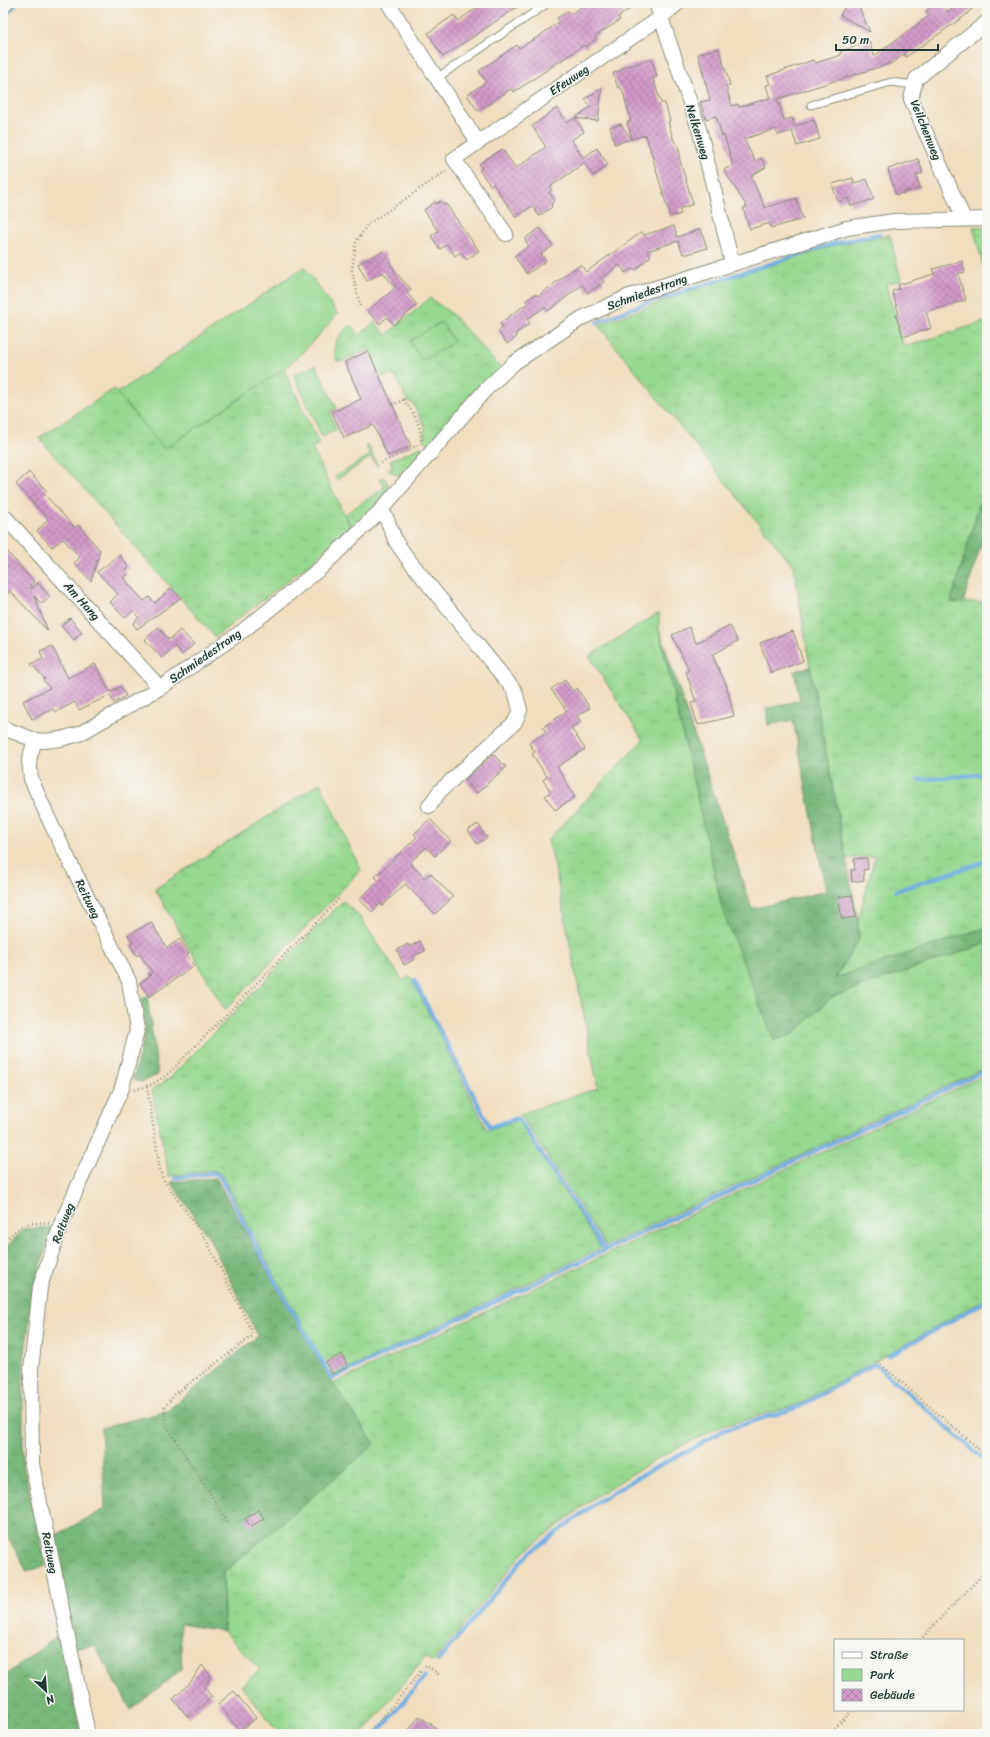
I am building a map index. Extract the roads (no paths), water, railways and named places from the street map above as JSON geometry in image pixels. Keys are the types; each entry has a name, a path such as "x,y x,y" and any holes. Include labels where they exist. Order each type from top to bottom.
{"street":[{"path":"389,3 478,142"},
{"name":"Nelkenweg","path":"656,3 700,132 732,263"},
{"name":"Efeuweg","path":"506,234 454,159 660,18 678,3"},
{"name":"Veilchenweg","path":"964,219 911,99 916,79 987,22"},
{"name":"Schmiedestrang","path":"3,728 36,740 44,741 61,739 78,734 160,688 244,630 310,576 380,511 486,390 514,363 582,318 627,296 848,228 894,221 987,219"},
{"path":"380,511 386,517 396,542 515,691 520,710 516,722 440,791 429,806"},
{"name":"Am Hang","path":"3,515 160,688"},
{"name":"Reitweg","path":"36,740 29,760 31,779 51,824 129,981 137,1030 122,1088 61,1224 40,1295 31,1370 32,1464 88,1734"}],"lane":[{"path":"437,78 545,6"},
{"path":"811,105 891,82 914,85"}],"waterway":[{"path":"3,19 17,3"},
{"path":"597,322 641,305 835,243 879,234"},
{"path":"918,780 987,774"},
{"path":"896,891 987,861"},
{"path":"414,980 490,1127 518,1118 605,1250"},
{"path":"175,1178 213,1173 219,1175 271,1274 332,1379 987,1070"},
{"path":"888,1356 987,1301"},
{"path":"438,1661 527,1555 597,1502 649,1471 694,1448 722,1431 799,1407 875,1364 987,1462"},
{"path":"380,1730 425,1676"}]}
